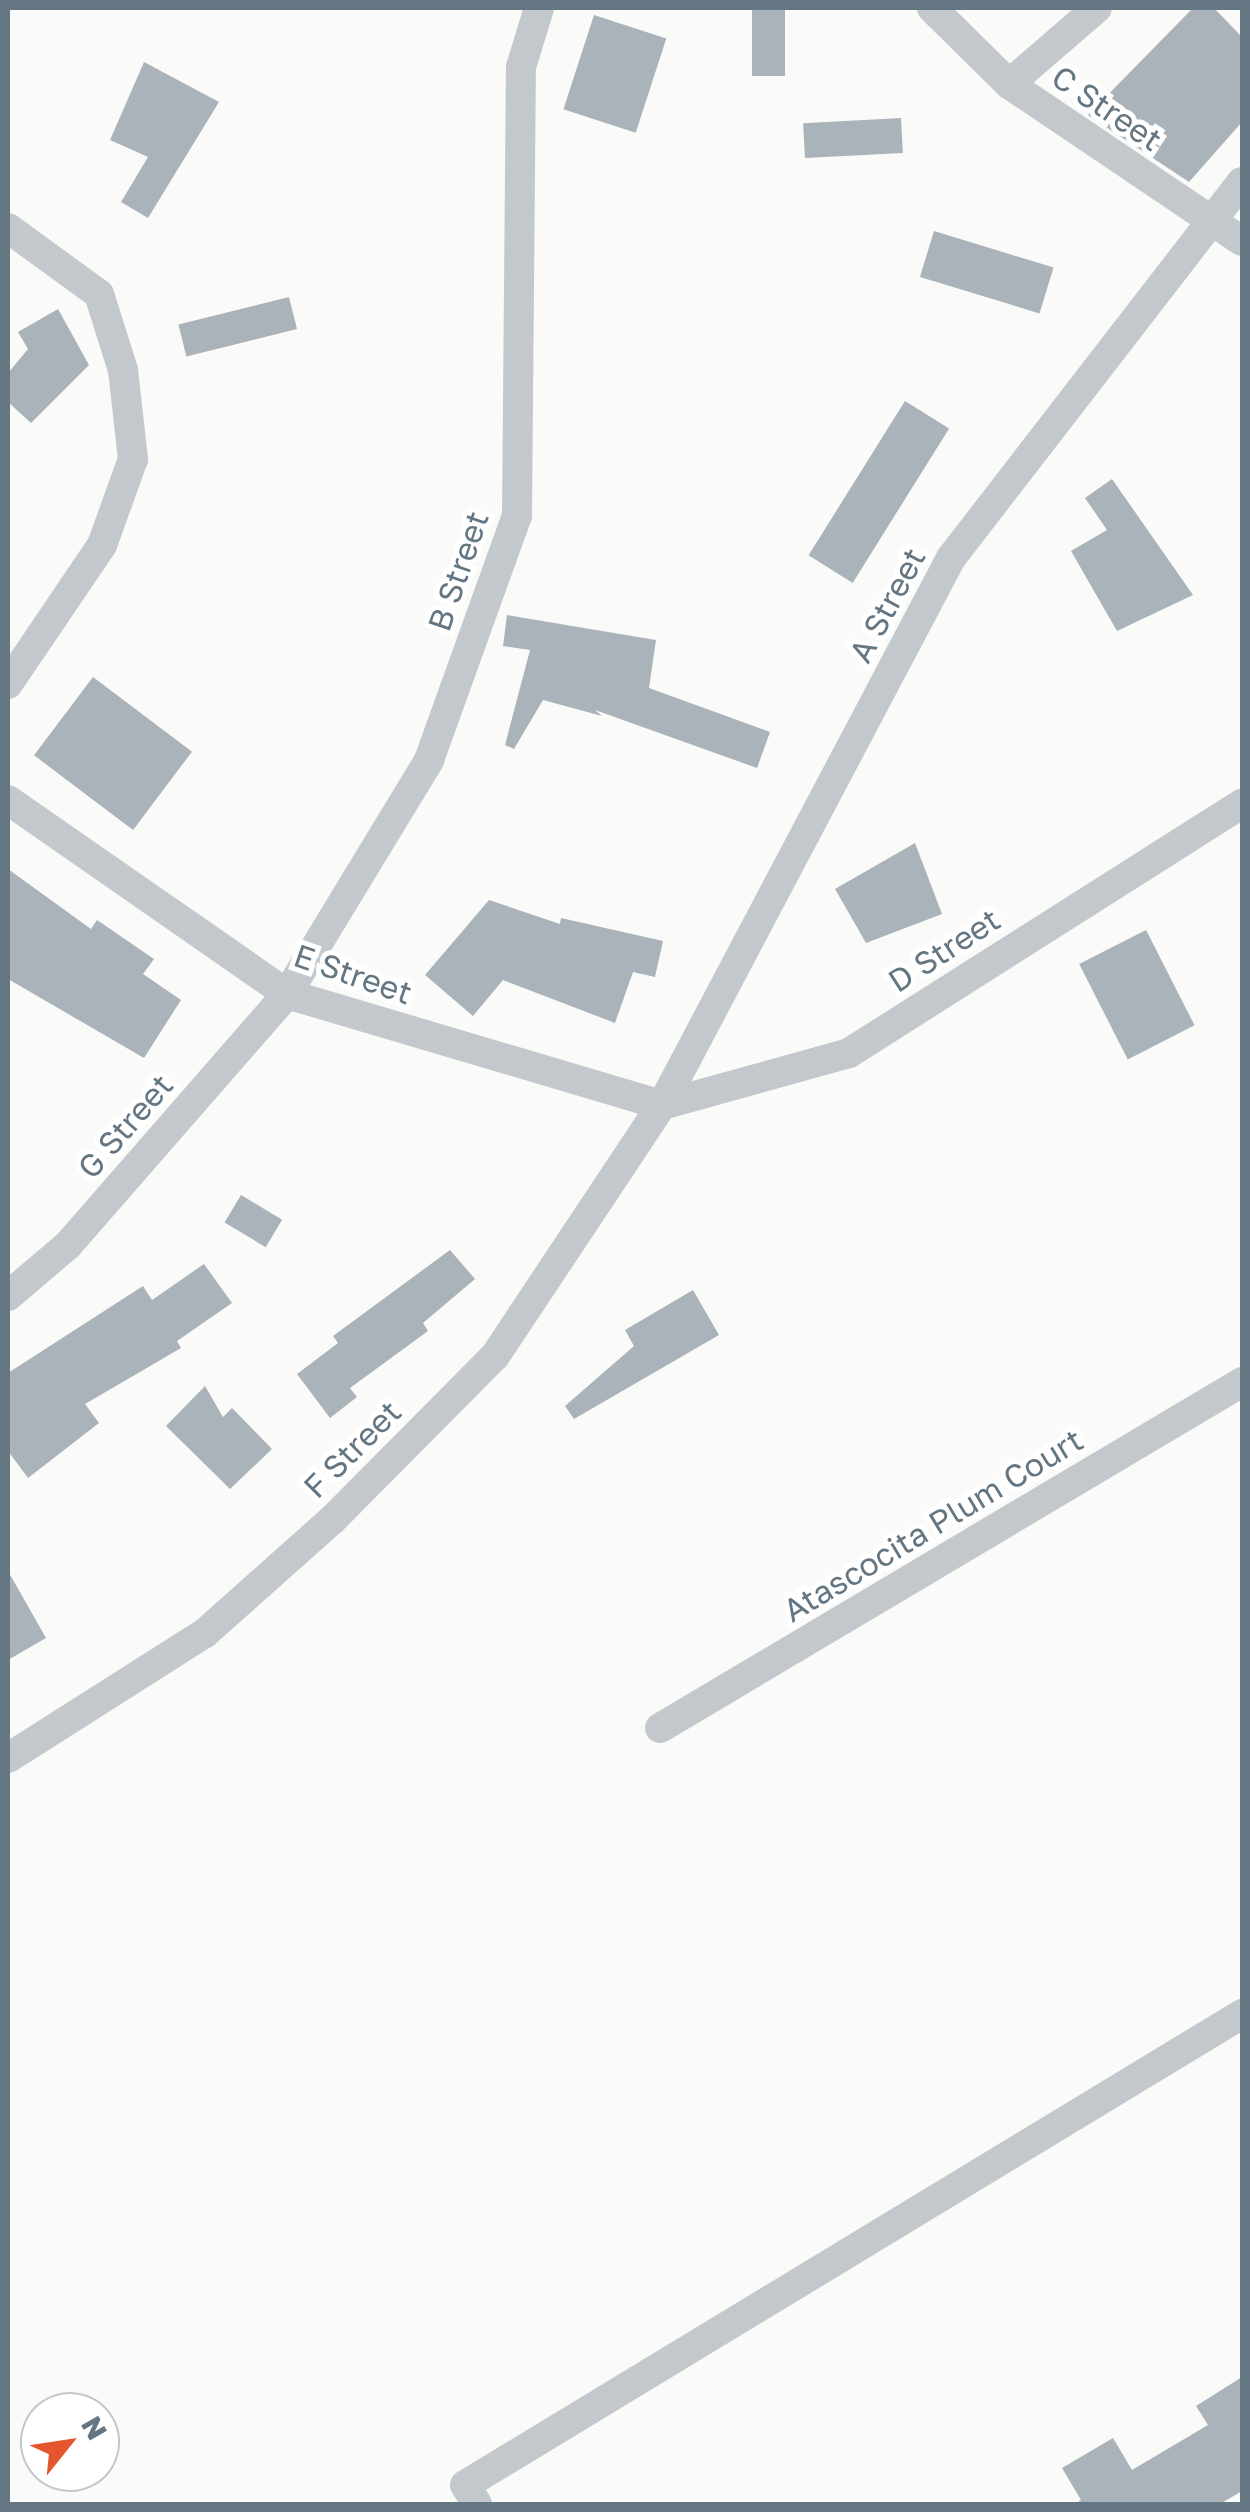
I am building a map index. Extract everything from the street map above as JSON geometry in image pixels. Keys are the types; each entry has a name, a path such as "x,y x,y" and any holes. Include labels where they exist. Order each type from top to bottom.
{"street":[{"name":"B Street","path":"288,994 429,760 517,516 521,67 539,8"},
{"path":"932,8 1009,84"},
{"name":"C Street","path":"1098,8 1009,84 1214,222"},
{"name":"A Street","path":"662,1105 951,558 1242,182"},
{"path":"1214,222 1242,241"},
{"path":"8,228 98,294 123,370 133,460 102,545 8,684"},
{"name":"E Street","path":"8,800 288,994 662,1105"},
{"name":"D Street","path":"662,1105 849,1053 1242,804"},
{"name":"G Street","path":"8,1296 68,1244 288,994"},
{"name":"F Street","path":"8,1758 205,1633 333,1519 495,1356 662,1105"},
{"name":"Atascocita Plum Court","path":"660,1728 1242,1382"},
{"path":"477,2504 465,2485 1242,2014"}],"building":[{"path":"752,8 785,8 785,76 752,76"},
{"path":"1193,8 1214,8 1242,37 1242,122 1189,182 1088,115"},
{"path":"594,15 666,38 636,133 563,109"},
{"path":"144,62 219,102 148,218 121,202 148,157 110,140"},
{"path":"901,118 903,153 805,158 803,123"},
{"path":"934,231 1054,268 1040,313 920,277"},
{"path":"289,297 297,329 186,357 178,325"},
{"path":"58,309 89,365 31,423 8,402 8,373 28,349 18,332"},
{"path":"905,401 949,429 853,583 809,555"},
{"path":"1112,479 1193,595 1117,631 1071,551 1107,530 1085,498"},
{"path":"507,615 656,640 649,688 770,732 757,768 595,710 602,716 543,700 514,749 505,745 530,650 503,646"},
{"path":"93,677 192,752 133,830 34,755"},
{"path":"915,843 942,914 866,943 835,889"},
{"path":"8,869 91,929 97,920 154,959 143,974 181,1000 144,1058 8,979"},
{"path":"489,900 560,924 561,918 663,941 655,977 633,972 615,1023 503,980 473,1016 425,975"},
{"path":"1146,930 1195,1025 1128,1059 1079,964"},
{"path":"241,1195 282,1220 266,1247 225,1222"},
{"path":"450,1250 475,1279 423,1323 428,1331 350,1388 357,1397 330,1418 297,1374 338,1343 333,1336"},
{"path":"204,1264 232,1303 177,1341 181,1348 85,1404 99,1423 28,1478 8,1451 8,1373 143,1286 152,1300"},
{"path":"693,1290 719,1335 574,1419 565,1406 634,1346 625,1330"},
{"path":"205,1386 223,1417 232,1408 272,1449 230,1489 166,1426"},
{"path":"8,1571 46,1638 8,1660"},
{"path":"1242,2377 1242,2491 1220,2504 1074,2504 1081,2500 1062,2468 1113,2438 1132,2470 1208,2425 1196,2406"}]}
